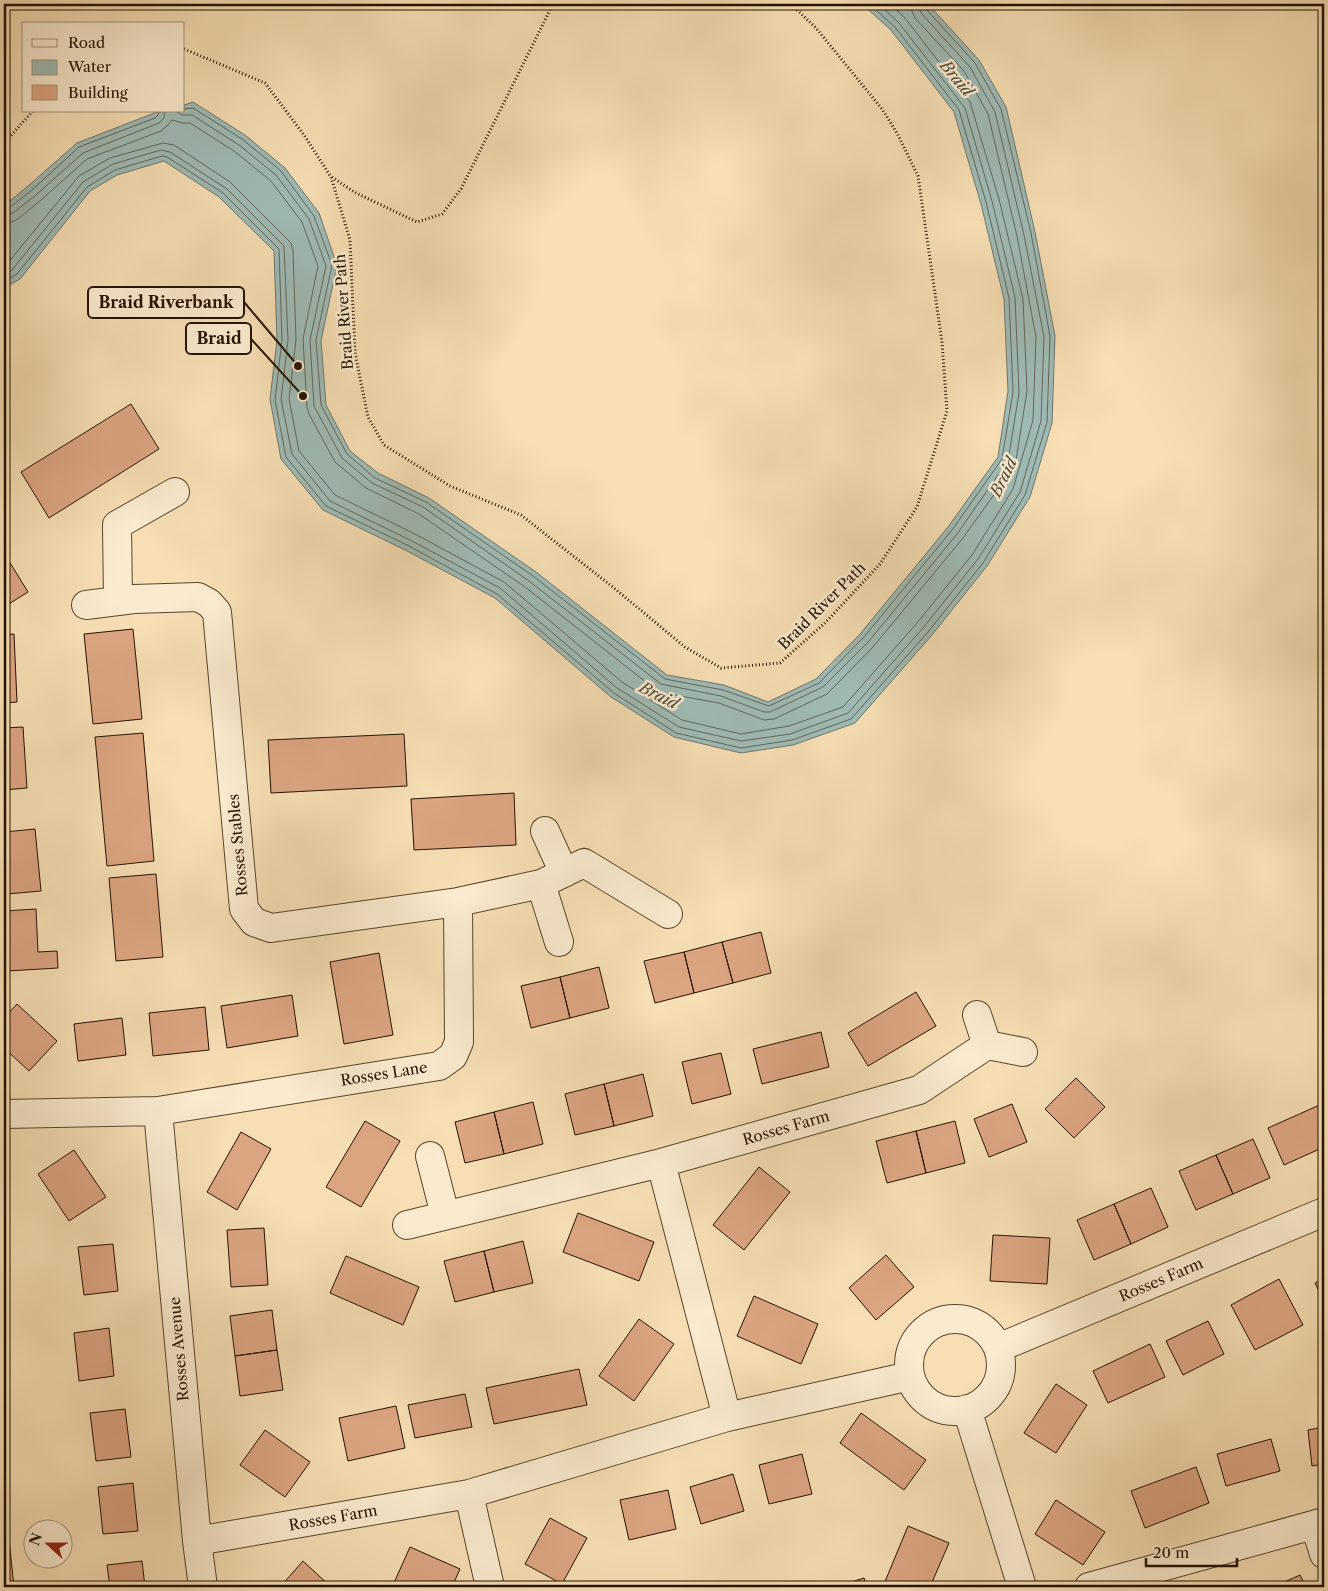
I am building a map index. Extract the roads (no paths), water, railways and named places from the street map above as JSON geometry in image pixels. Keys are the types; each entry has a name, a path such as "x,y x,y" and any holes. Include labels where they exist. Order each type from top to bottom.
{"street":[{"path":"118,601 117,525 175,492"},
{"name":"Rosses Stables","path":"86,605 198,596 209,603 217,612 244,910 254,922 272,928 458,902 563,873"},
{"path":"545,831 563,873 558,942"},
{"path":"563,873 668,914"},
{"name":"Rosses Lane","path":"4,1114 158,1111 439,1066 453,1056 459,1042 458,902"},
{"path":"978,1015 987,1045 1023,1052"},
{"name":"Rosses Farm","path":"407,1225 661,1163 919,1090 987,1045"},
{"name":"Rosses Avenue","path":"158,1111 196,1541 203,1587"},
{"path":"430,1156 445,1215"},
{"path":"661,1163 727,1417"},
{"name":"Rosses Farm","path":"998,1348 1324,1212"},
{"path":"949,1318 964,1319 978,1324 990,1335 998,1348 1001,1361 1000,1374 996,1385 979,1404 967,1410 952,1411 938,1408 925,1400 915,1389 910,1376 908,1360 912,1345 921,1332 934,1323 949,1318"},
{"name":"Rosses Farm","path":"196,1541 469,1494 727,1417 910,1376"},
{"path":"967,1410 1022,1587"},
{"path":"469,1494 490,1587"},
{"path":"1089,1587 1319,1524 1324,1554"}],"water":[{"path":"862,4 928,4 979,60 1006,107 1035,232 1055,336 1052,423 1030,497 987,566 932,635 855,723 793,745 741,753 674,737 611,697 495,598 407,551 323,510 281,459 270,399 277,340 274,251 219,197 164,161 117,175 90,191 20,279 4,288 4,206 77,143 157,112 185,112 185,105 193,102 245,135 285,168 319,213 337,265 321,341 326,405 350,451 378,473 429,498 536,572 667,675 724,685 768,702 816,679 860,634 948,527 998,457 1008,391 1004,299 981,204 954,112 891,30"}],"place":[{"name":"Braid Riverbank","path":"298,366"},
{"name":"Braid","path":"303,396"}]}
